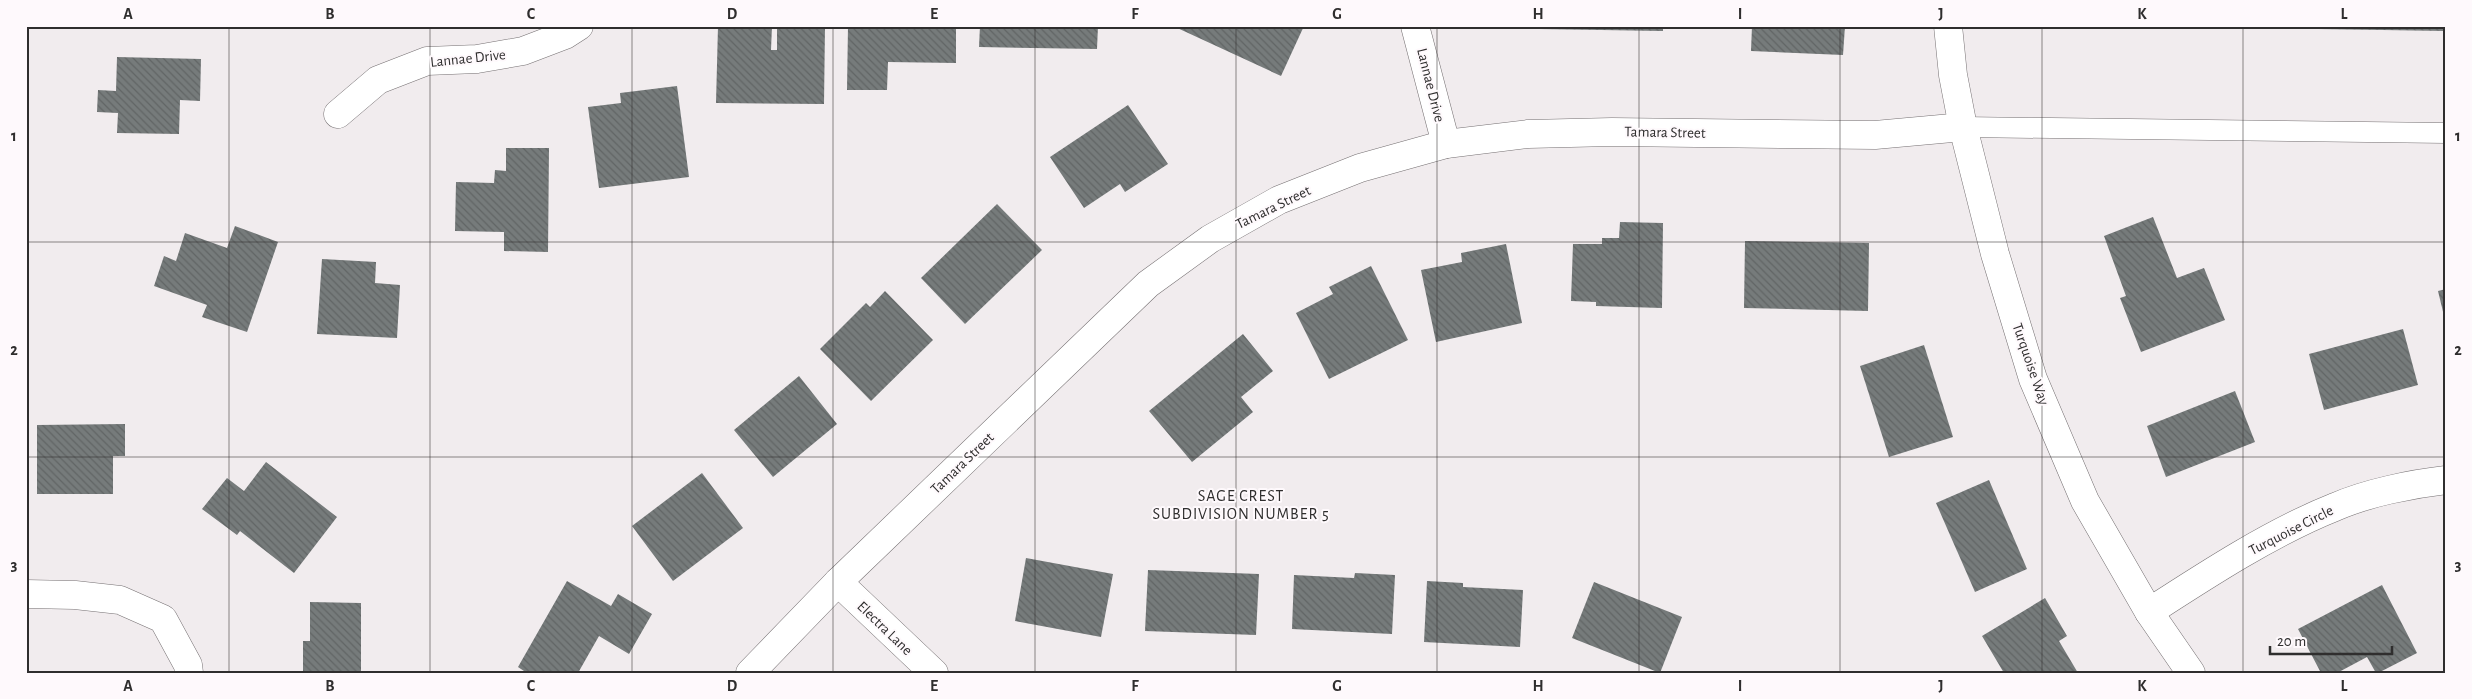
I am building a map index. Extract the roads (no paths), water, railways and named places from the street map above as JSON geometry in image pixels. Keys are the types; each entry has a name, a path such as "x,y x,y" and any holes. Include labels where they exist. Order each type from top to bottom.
{"street":[{"name":"Lannae Drive","path":"338,114 378,80 427,61 477,59 523,51 565,35 578,26"},
{"name":"Lannae Drive","path":"1415,26 1425,58 1446,144"},
{"name":"Turquoise Way","path":"1948,26 1954,75 1964,127 1995,254 2033,379 2085,501 2149,612 2191,673"},
{"name":"Tamara Street","path":"750,673 838,582 1148,284 1210,239 1288,197 1360,168 1446,144 1528,134 1612,132 1875,135 1964,127"},
{"name":"Turquoise Circle","path":"2149,612 2257,546 2335,506 2416,483 2446,480"},
{"name":"Electra Lane","path":"838,582 934,673"},
{"path":"26,594 75,595 120,600 163,620 188,665 189,673"}],"lane":[{"path":"1964,127 2446,133"}],"district":[{"name":"SAGE CREST SUBDIVISION NUMBER 5","path":"1241,504"}]}
